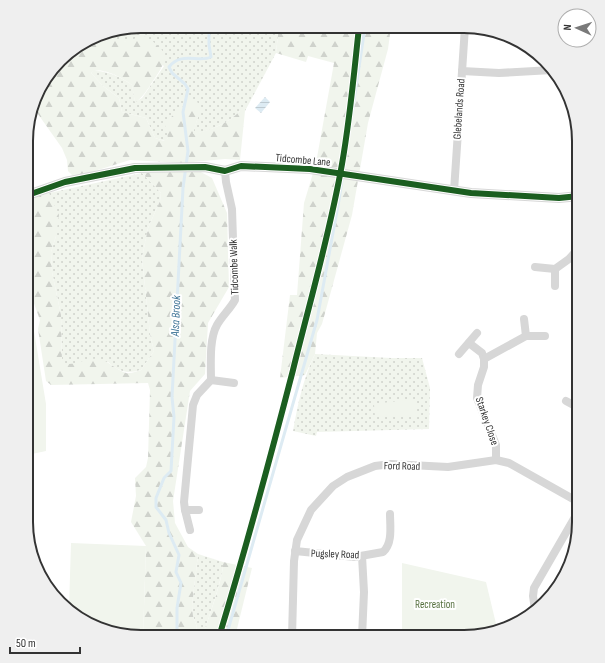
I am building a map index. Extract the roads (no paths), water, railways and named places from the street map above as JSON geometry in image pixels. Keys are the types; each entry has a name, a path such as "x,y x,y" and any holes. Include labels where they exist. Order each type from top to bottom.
{"street":[{"name":"Glebelands Road","path":"454,191 465,33"},
{"path":"462,71 526,72 546,70"},
{"name":"Tidcombe Lane","path":"33,193 65,182 135,168 205,167 225,171 241,166 326,171 454,191 572,199"},
{"name":"Tidcombe Walk","path":"211,380 210,364 214,332 217,325 232,306 236,296 233,282 232,209 225,171"},
{"path":"535,267 555,269 572,256"},
{"path":"555,269 555,286"},
{"path":"524,319 526,336"},
{"path":"459,354 477,333"},
{"path":"469,343 482,353 484,359 526,336 545,336"},
{"name":"Starkey Close","path":"484,359 484,367 478,385 477,398 496,445 496,460"},
{"path":"190,530 185,510 184,494 187,484 188,442 193,405 197,395 211,380 234,383"},
{"path":"566,401 572,404"},
{"name":"Ford Road","path":"292,630 295,551 300,532 311,510 333,486 352,474 375,466 391,464 448,467 496,460 509,463 566,496 572,498"},
{"path":"185,510 199,510"},
{"name":"Pugsley Road","path":"295,551 354,557 380,553 386,549 390,537 390,514"},
{"path":"535,603 533,596 534,588 572,522"},
{"path":"362,556 364,592 362,630"}],"waterway":[{"name":"Alsa Brook","path":"177,630 177,608 181,583 176,572 179,555 169,533 166,520 156,507 156,498 164,478 171,471 174,417 172,397 183,188 188,151 183,112 188,89 185,84 172,73 169,67 174,62 184,58 201,59 211,57 209,33"},
{"path":"228,630 317,320 339,200 364,33"}],"park label":[{"name":"Recreation","path":"435,604"}]}
